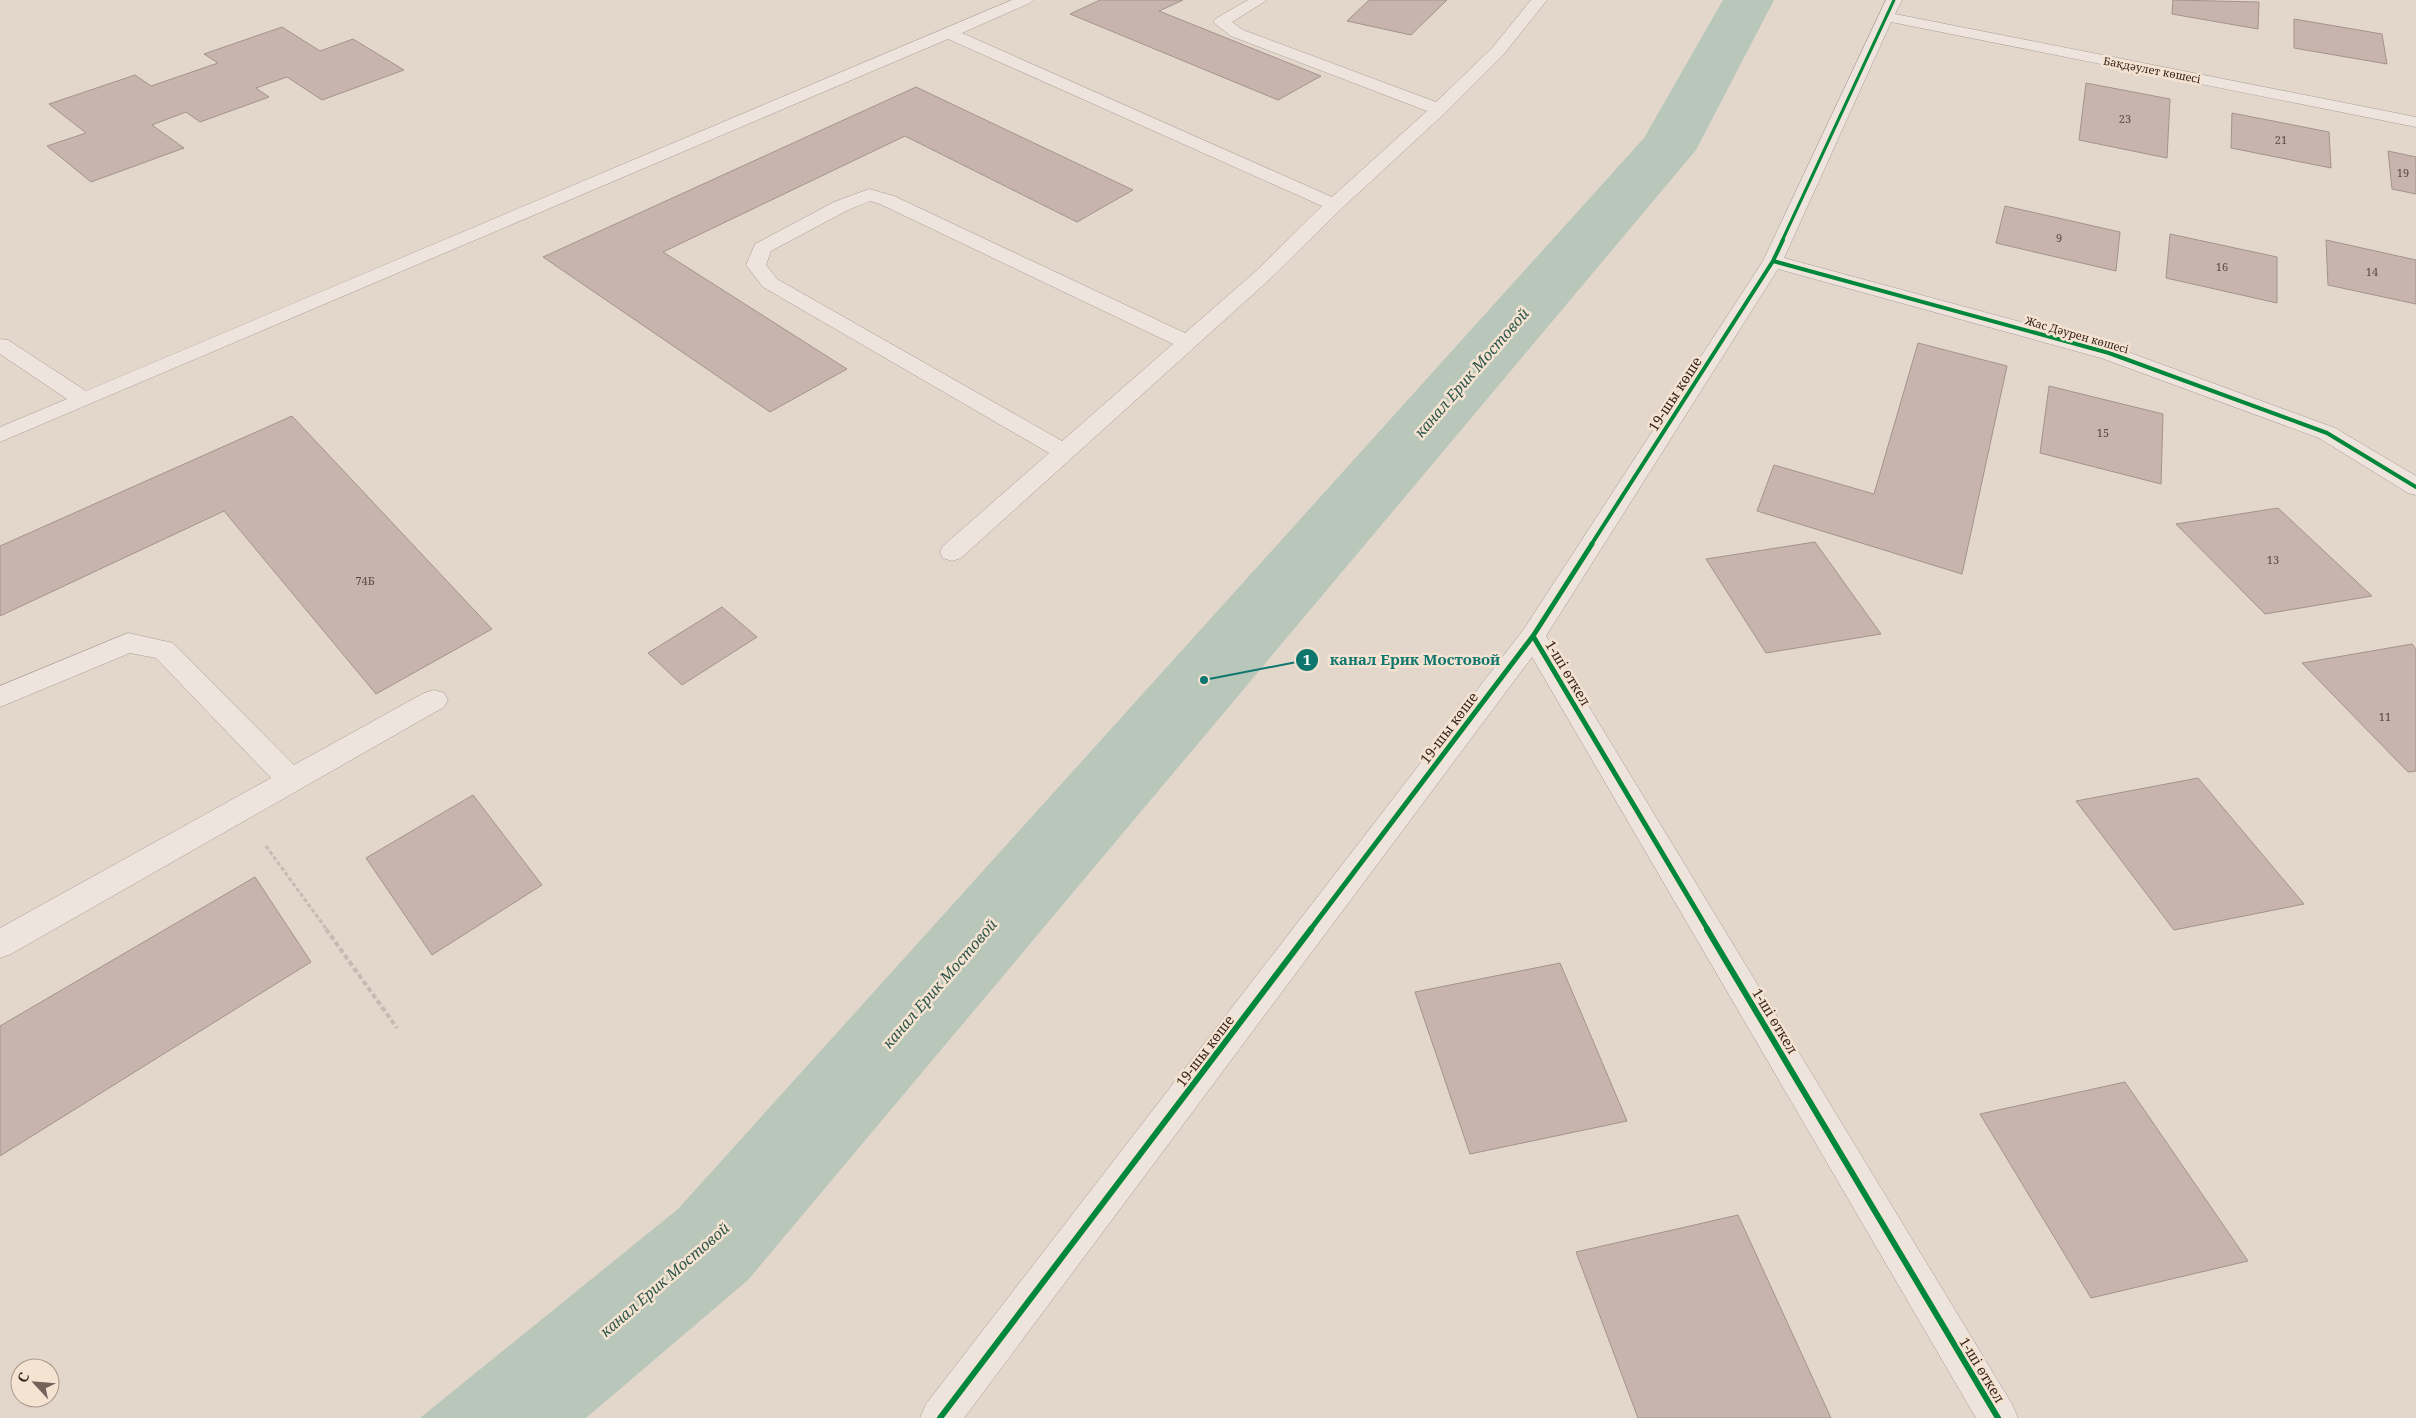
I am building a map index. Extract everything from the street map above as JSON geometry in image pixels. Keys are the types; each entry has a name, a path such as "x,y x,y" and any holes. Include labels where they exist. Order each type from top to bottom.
{"street":[{"path":"0,435 949,34 1025,0"},
{"path":"1259,0 1221,22 1237,33 1439,109"},
{"path":"952,552 1262,275 1334,205 1439,109 1498,51 1539,0"},
{"name":"Бақдәулет көшесi","path":"1891,9 2416,122"},
{"name":"19-шы көше","path":"940,1418 1534,636 1773,261 1891,9"},
{"path":"949,34 1334,205"},
{"path":"1064,452 770,283 756,264 762,248 841,206 869,195 887,200 1187,342"},
{"name":"Жас Дәурен көшесі","path":"1773,261 2109,354 2327,433 2416,487"},
{"path":"0,345 84,400"},
{"name":"1-шi өткел","path":"1534,636 1998,1418"},
{"path":"0,696 128,643 164,650 291,780"},
{"path":"0,944 434,700"}],"path":[{"path":"240,808 397,1028"}],"water":[{"name":"канал Ерик Мостовой","path":"1723,0 1774,0 1696,150 748,1280 586,1418 420,1418 678,1209 1644,138"}],"building":[{"path":"1100,0 1183,0 1159,11 1321,76 1278,100 1070,14"},
{"path":"1369,0 1447,0 1411,35 1347,21"},
{"path":"2173,0 2259,2 2258,29 2172,14"},
{"path":"2294,19 2382,34 2387,64 2294,48"},
{"path":"282,27 320,51 353,39 404,70 322,100 287,77 256,88 269,97 200,122 186,112 152,125 184,148 91,182 47,146 86,133 49,104 135,75 151,86 218,63 204,54"},
{"path":"2086,83 2170,99 2167,158 2079,140"},
{"path":"916,87 1133,190 1077,222 905,136 663,252 847,369 770,412 543,257"},
{"path":"2232,113 2329,132 2331,168 2231,148"},
{"path":"2388,151 2416,157 2416,194 2392,189"},
{"path":"2005,206 2120,232 2116,271 1996,243"},
{"path":"2170,234 2277,257 2277,303 2166,278"},
{"path":"2326,240 2416,260 2416,304 2328,285"},
{"path":"1918,343 2007,366 1962,574 1757,511 1774,465 1874,494"},
{"path":"2049,386 2163,414 2161,484 2040,453"},
{"path":"292,416 492,629 376,694 224,511 0,616 0,546"},
{"path":"2278,508 2372,596 2265,614 2176,524"},
{"path":"1815,542 1881,634 1766,653 1706,559"},
{"path":"722,607 757,637 682,685 648,653"},
{"path":"2412,644 2416,649 2416,771 2408,772 2302,663"},
{"path":"2198,778 2304,904 2174,930 2076,801"},
{"path":"473,795 542,885 432,955 366,858"},
{"path":"255,877 311,962 0,1156 0,1026"},
{"path":"1560,963 1627,1121 1470,1154 1415,992"},
{"path":"2125,1082 2248,1261 2091,1298 1980,1114"},
{"path":"1738,1215 1831,1418 1638,1418 1576,1252"}],"cycle path":[{"path":"940,1418 1533,636 1773,261 1894,0"},
{"path":"1773,261 2109,353 2327,433 2416,487"},
{"path":"1533,636 1998,1418"}],"place":[{"name":"канал Ерик Мостовой","path":"1204,680"}]}
